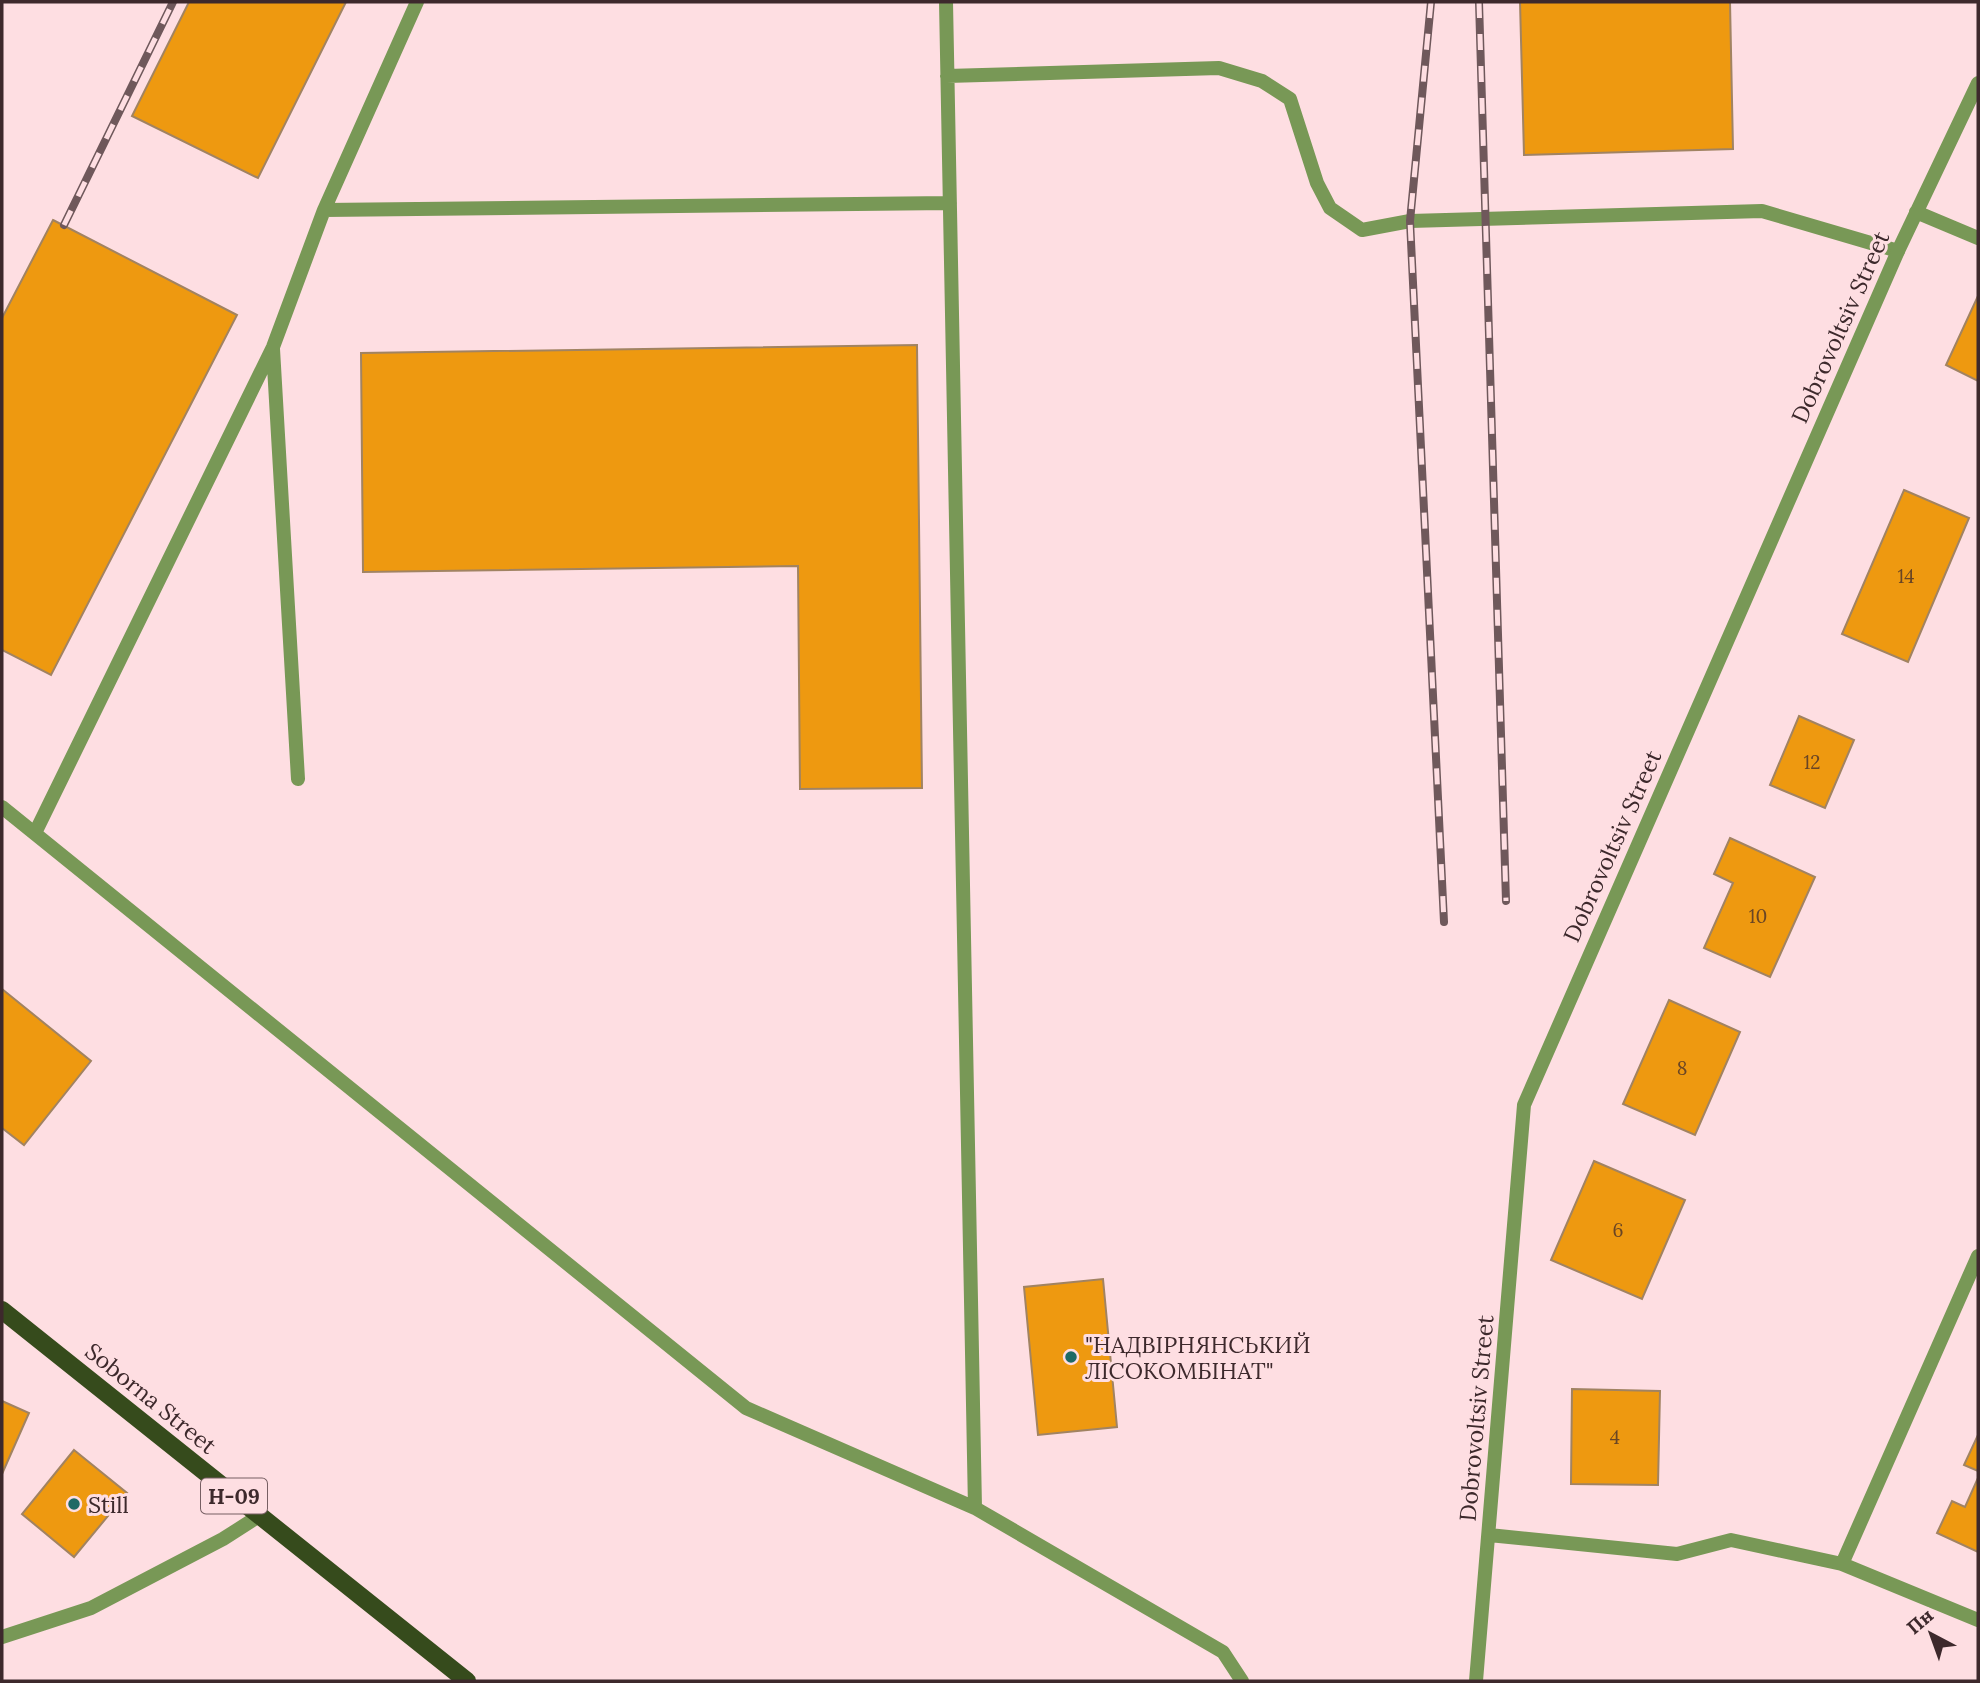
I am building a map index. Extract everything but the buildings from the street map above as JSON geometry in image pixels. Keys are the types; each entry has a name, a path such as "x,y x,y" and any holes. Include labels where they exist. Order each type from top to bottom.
{"main road":[{"name":"Soborna Street","path":"2,1310 467,1681"}],"street":[{"path":"35,833 273,347 324,210 417,2"},
{"path":"946,2 975,1508"},
{"path":"947,76 1219,68 1262,82 1290,99 1317,183 1330,208 1362,230 1410,221 1762,211 1898,251"},
{"name":"Dobrovoltsiv Street","path":"1476,1681 1524,1105 1898,251 1978,83"},
{"path":"324,210 950,203"},
{"name":"Dobrovoltsiv Street","path":"1916,212 1978,238"},
{"path":"273,347 298,779"},
{"path":"2,807 746,1408 975,1508 1223,1652 1242,1681"},
{"path":"1842,1564 1978,1256"},
{"path":"2,1637 91,1608 223,1539 259,1516"},
{"name":"Dobrovoltsiv Street","path":"1489,1535 1677,1554 1731,1540 1842,1564 1978,1620"}],"railway":[{"path":"64,225 173,2"},
{"path":"1431,2 1410,221 1444,922"},
{"path":"1479,2 1506,901"}],"place":[{"name":"\"НАДВІРНЯНСЬКИЙ ЛІСОКОМБІНАТ\"","path":"1071,1357"},
{"name":"Still","path":"74,1504"}]}
